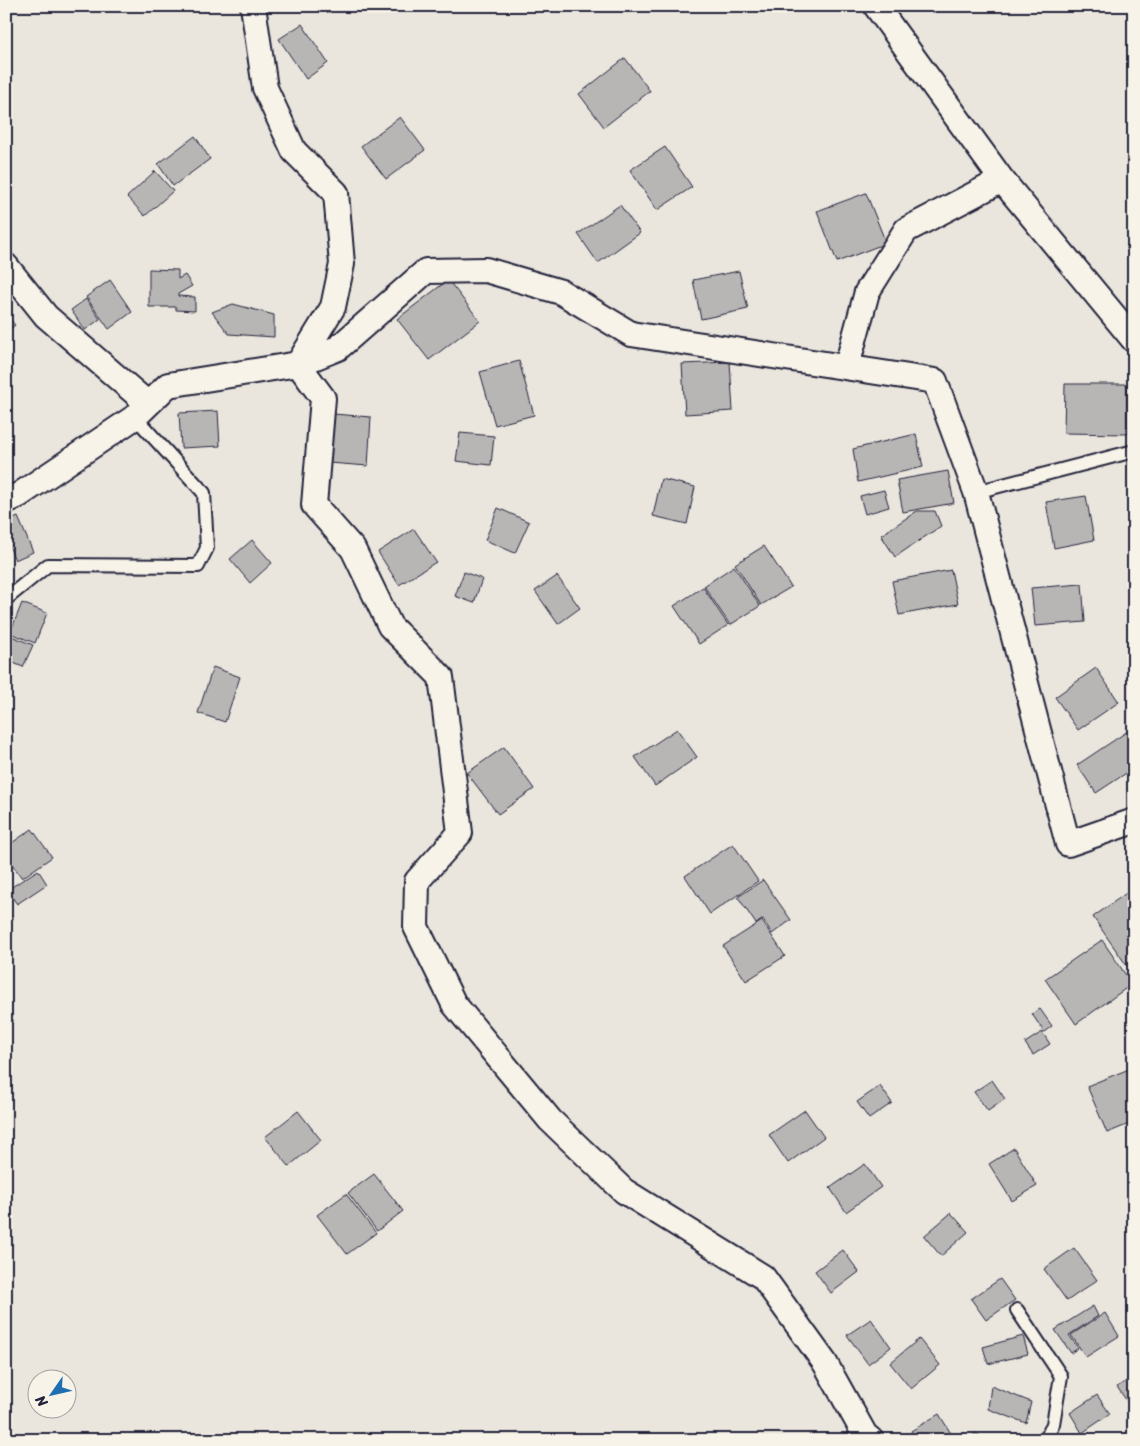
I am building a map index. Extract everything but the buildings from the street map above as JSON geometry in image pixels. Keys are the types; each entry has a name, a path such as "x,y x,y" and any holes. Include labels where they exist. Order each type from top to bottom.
{"street":[{"path":"253,6 266,88 294,151 336,192 342,264 332,307 298,364"},
{"path":"876,6 1002,180 1134,340"},
{"path":"847,366 867,292 906,230 1002,180"},
{"path":"6,266 46,316 142,411"},
{"path":"6,501 19,495 142,411 168,385 298,364 338,348 426,270 486,270 561,292 631,334 935,381 976,492 1068,844 1134,821"},
{"path":"298,364 323,398 314,505 353,549 390,626 441,677 460,833 417,881 416,927 454,1004 550,1120 624,1191 762,1277 825,1363 865,1435 871,1440"}],"lane":[{"path":"6,599 48,565 198,566 206,548 204,493 142,411"},
{"path":"976,492 1134,450"},
{"path":"1017,1310 1061,1376 1053,1424 1046,1440"}]}
